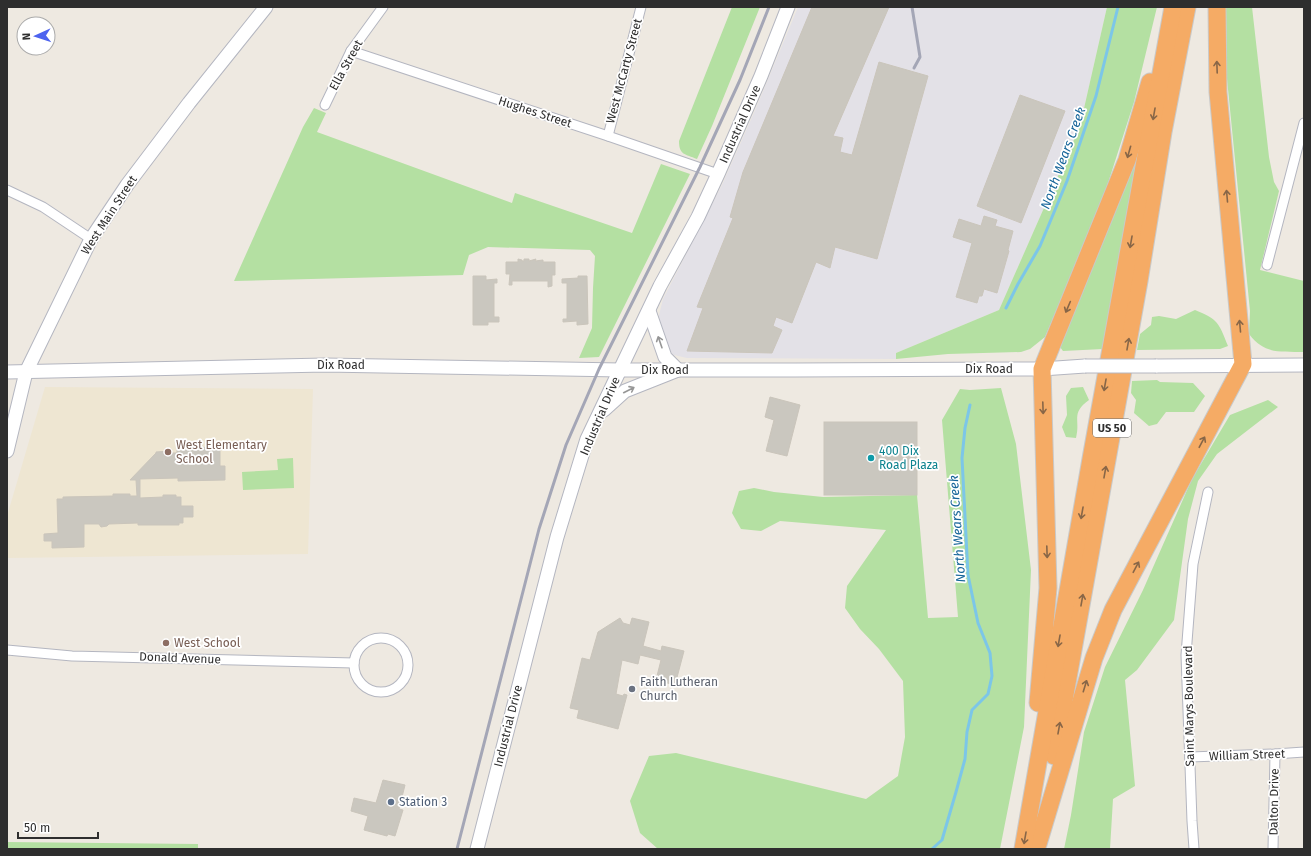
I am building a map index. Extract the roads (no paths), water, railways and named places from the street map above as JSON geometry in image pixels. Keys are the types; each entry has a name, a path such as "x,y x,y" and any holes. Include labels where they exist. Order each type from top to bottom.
{"highway":[{"path":"1028,817 1048,588 1042,369 1127,160 1170,7"},
{"name":"US 50","path":"1033,847 1028,817 1173,7"},
{"name":"US 50","path":"1033,847 1139,281 1163,132 1187,7"},
{"path":"1033,847 1094,658 1113,610 1243,364 1218,92 1217,7"}],"main road":[{"name":"West Main Street","path":"7,451 26,372 91,239 136,173 266,7"},
{"name":"Industrial Drive","path":"477,849 558,537 587,439 649,311 698,217 761,76 788,7"},
{"path":"599,415 625,391 678,370 665,357 649,311"},
{"name":"Dix Road","path":"7,372 325,365 678,370 1042,369 1085,366 1243,364 1304,365"}],"street":[{"name":"Ella Street","path":"325,104 351,51 383,7"},
{"name":"West McCarty Street","path":"608,136 641,7"},
{"name":"Hughes Street","path":"351,51 718,174"},
{"path":"1267,265 1304,123"},
{"path":"7,190 43,207 91,239"},
{"name":"Saint Marys Boulevard","path":"1194,849 1186,655 1193,564 1208,492"},
{"path":"382,638 398,644 405,654 407,666 406,675 398,685 387,691 379,692 363,686 356,675 354,663 360,648 366,642 382,638"},
{"name":"Donald Avenue","path":"7,650 72,656 354,663"},
{"name":"William Street","path":"1190,757 1304,752"},
{"name":"Dalton Drive","path":"1273,849 1275,754"}],"waterway":[{"name":"North Wears Creek","path":"1006,308 1040,246 1067,181 1096,96 1118,7"},
{"name":"North Wears Creek","path":"932,849 942,840 956,792 965,759 967,732 972,710 988,694 992,676 990,653 978,623 968,575 962,458 965,428 970,405"}],"railway":[{"path":"457,849 539,529 566,445 599,369 700,167 740,80 769,7"},
{"path":"912,7 920,57 914,68"}],"place":[{"name":"West Elementary School","path":"168,452"},
{"name":"400 Dix Road Plaza","path":"871,458"},
{"name":"West School","path":"166,643"},
{"name":"Faith Lutheran Church","path":"632,689"},
{"name":"Station 3","path":"391,802"}]}
